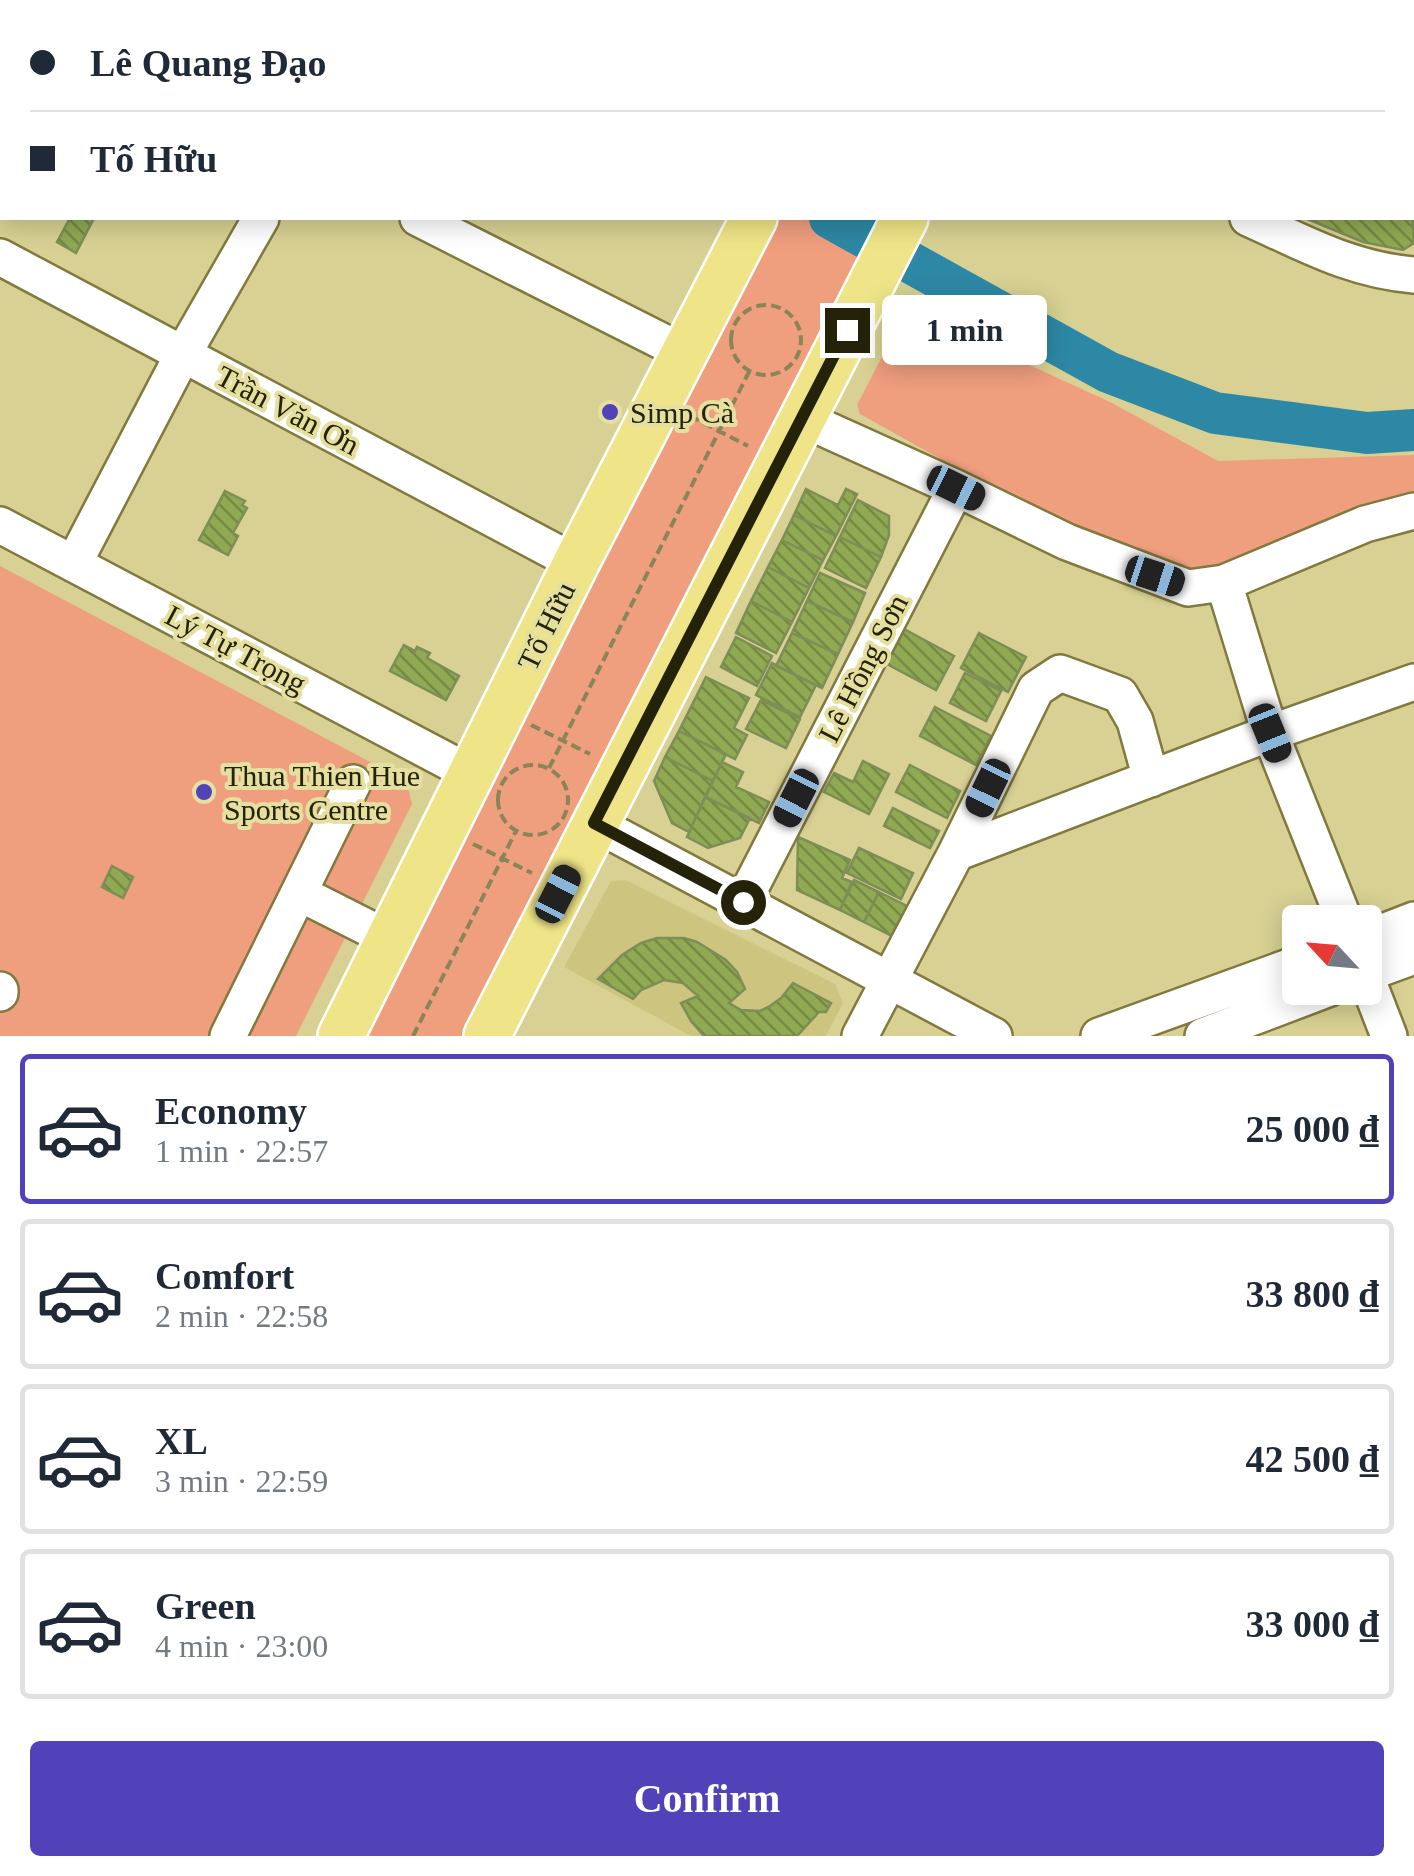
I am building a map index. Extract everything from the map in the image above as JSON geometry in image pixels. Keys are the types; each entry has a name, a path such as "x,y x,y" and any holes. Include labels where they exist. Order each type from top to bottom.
{"main road":[{"name":"Tố Hữu","path":"341,1036 576,563 753,220"},
{"path":"487,1036 904,220"}],"street":[{"path":"74,564 183,354 260,220"},
{"path":"422,220 684,352"},
{"path":"1253,220 1353,264 1414,275"},
{"name":"Trần Văn Ơn","path":"0,256 576,563"},
{"path":"801,418 1067,542 1188,588 1224,583 1365,524 1414,511"},
{"name":"Lê Hồng Sơn","path":"743,902 956,488"},
{"name":"Lý Tự Trọng","path":"0,525 472,774"},
{"path":"1224,583 1270,733 1338,905"},
{"path":"860,1036 1036,689 1060,673 1120,696 1135,721 1151,778"},
{"path":"956,853 1414,682"},
{"path":"228,1036 353,783"},
{"path":"594,823 994,1036"},
{"path":"299,893 390,939"},
{"path":"1382,932 1414,920"},
{"path":"1382,968 1414,956"},
{"path":"1099,1036 1282,969"},
{"path":"1203,1036 1285,1005"},
{"path":"1377,1005 1389,1036"}],"path":[{"path":"760,305 781,308 797,324 797,356 782,372 749,372 734,356 734,324 749,309 760,305"},
{"path":"549,768 749,372"},
{"path":"676,410 748,446"},
{"path":"522,720 592,755"},
{"path":"517,768 549,768 565,783 565,816 549,832 538,835 516,831 498,805 502,784 517,768"},
{"path":"413,1036 516,831"},
{"path":"461,837 545,879"}],"shaded area":[{"path":"771,220 884,220 470,1036 357,1036"},
{"path":"903,316 1008,355 1112,403 1218,461 1414,455 1414,505 1199,573 1157,566 998,491 860,414 857,405"},
{"name":"Thua Thien Hue Sports Centre","path":"0,566 406,781 412,804 296,1036 0,1036"},
{"path":"626,880 835,984 843,1003 826,1036 691,1036 564,967 611,881"}],"building":[{"path":"69,220 93,220 76,253 57,242"},
{"path":"1310,220 1413,220 1414,243 1403,250 1363,242"},
{"path":"806,489 838,505 846,489 857,494 836,536 794,515"},
{"path":"225,491 245,501 242,505 247,508 233,533 238,536 228,555 199,540"},
{"path":"858,500 889,516 889,535 881,557 840,537"},
{"path":"794,515 836,536 823,560 782,540"},
{"path":"840,537 881,557 866,588 825,568"},
{"path":"782,540 823,560 809,588 768,567"},
{"path":"768,567 809,588 792,622 751,601"},
{"path":"820,573 865,593 853,622 807,601"},
{"path":"751,601 792,622 776,653 736,633"},
{"path":"807,601 853,622 838,654 792,633"},
{"path":"904,629 954,656 936,690 885,663"},
{"path":"792,633 838,654 822,688 776,666"},
{"path":"979,633 1026,657 1008,692 961,668"},
{"path":"736,637 772,656 757,686 721,667"},
{"path":"404,645 430,653 427,658 459,676 446,700 390,671"},
{"path":"772,663 816,685 800,717 756,695"},
{"path":"965,673 1001,691 986,721 950,703"},
{"path":"706,677 749,698 734,728 747,735 735,759 679,731"},
{"path":"761,700 800,719 786,748 746,729"},
{"path":"935,707 991,736 976,765 920,736"},
{"path":"679,731 726,754 713,781 665,757"},
{"path":"665,757 713,781 689,832 672,823 654,781"},
{"path":"863,761 889,774 869,814 824,792 834,773 853,782"},
{"path":"722,762 743,772 736,787 769,802 759,823 705,797"},
{"path":"910,765 960,791 947,818 896,792"},
{"path":"705,797 750,818 740,838 708,848 687,837"},
{"path":"893,808 939,831 930,848 884,826"},
{"path":"798,837 850,860 842,878 852,882 840,910 797,890"},
{"path":"859,848 913,873 901,899 847,873"},
{"path":"112,866 133,877 123,898 102,887"},
{"path":"854,880 879,892 864,922 840,910"},
{"path":"879,892 909,907 894,937 864,922"},
{"path":"657,938 697,942 726,960 745,989 729,1003 741,1010 760,1011 770,1006 793,983 831,1003 797,1036 704,1036 681,1003 698,996 683,983 664,980 641,990 633,999 598,979 622,955"}],"waterway":[{"path":"834,220 1108,372 1215,413 1367,433 1414,430"}],"place":[{"name":"Simp Cà","path":"610,412"},
{"name":"Thua Thien Hue Sports Centre","path":"204,792"}],"route":[{"path":"743,902 594,823 847,330"}]}
